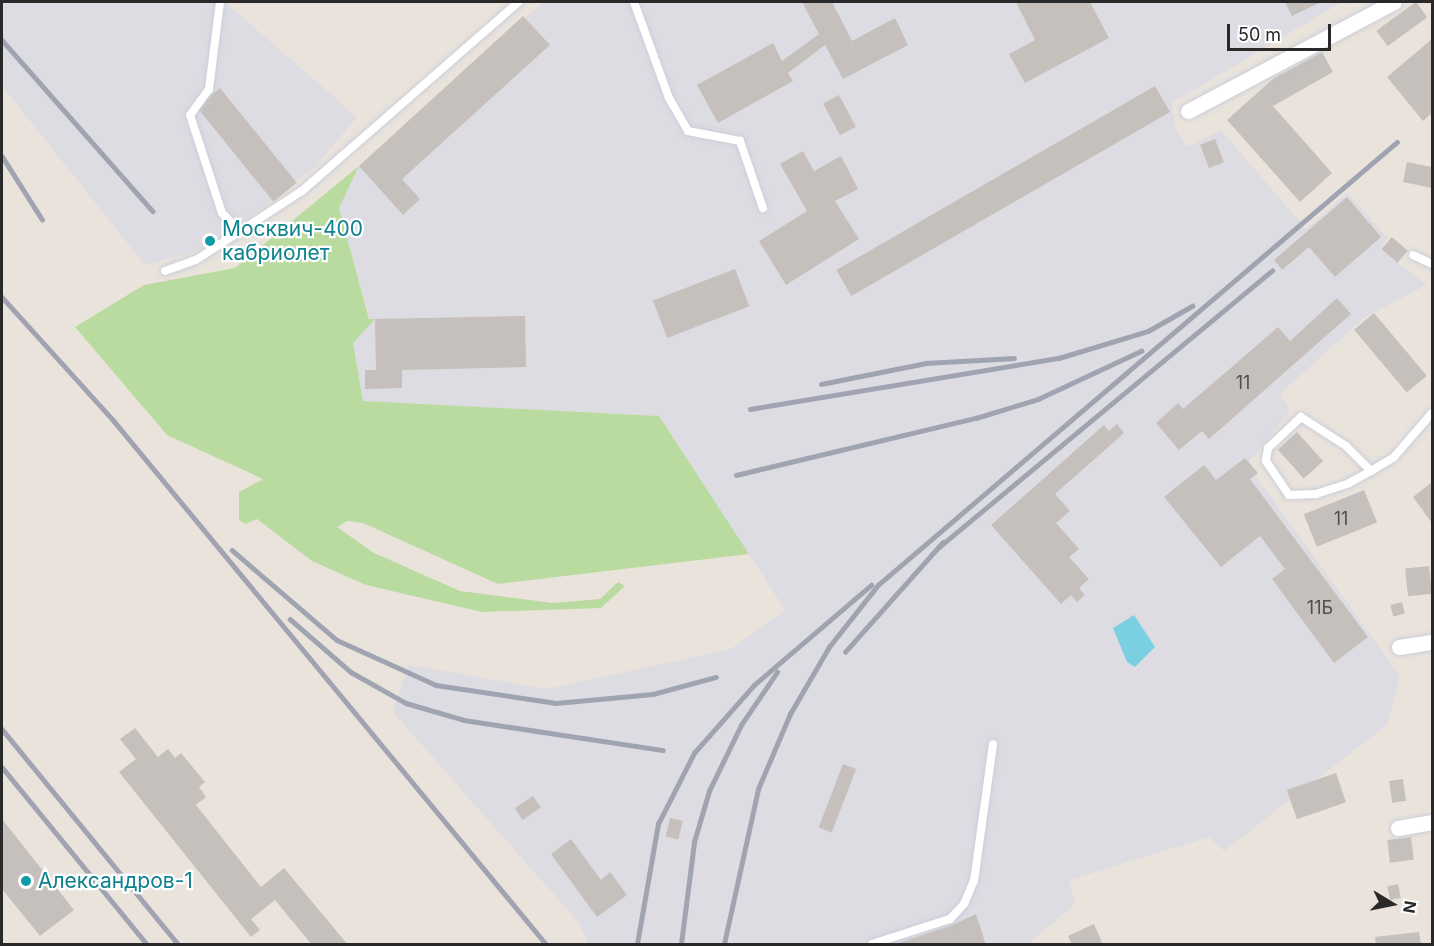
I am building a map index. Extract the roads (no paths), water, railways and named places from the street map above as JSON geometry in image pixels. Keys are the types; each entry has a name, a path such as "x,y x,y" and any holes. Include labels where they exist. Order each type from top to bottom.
{"street":[{"path":"1188,111 1394,2"},
{"path":"1399,647 1432,642"},
{"path":"1398,828 1432,822"}],"lane":[{"path":"220,2 209,90 190,115 222,213 242,232"},
{"path":"165,271 196,260 303,190 519,2"},
{"path":"634,2 669,98 688,130 740,141 763,208"},
{"path":"1413,255 1432,264"},
{"path":"1371,471 1346,446 1301,417 1268,448 1266,461 1290,495 1316,494 1371,471 1394,457 1432,413"},
{"path":"872,945 950,919 964,904 974,882 993,744"}],"water":[{"path":"1134,615 1155,647 1135,667 1127,662 1113,628"}],"railway":[{"path":"2,40 153,211"},
{"path":"724,944 758,789 790,714 829,647 878,585 1397,142"},
{"path":"2,156 42,219"},
{"path":"939,547 1272,271"},
{"path":"2,297 114,421 546,944"},
{"path":"750,409 1059,358 1148,331 1192,306"},
{"path":"736,475 976,418 1038,399 1141,351"},
{"path":"821,384 926,363 1014,358"},
{"path":"845,652 943,542"},
{"path":"232,550 337,640 436,685 556,703 653,694 716,677"},
{"path":"637,944 658,824 694,753 754,685 871,585"},
{"path":"290,619 351,672 406,703 464,720 663,750"},
{"path":"681,944 694,842 709,791 741,725 777,672"},
{"path":"2,729 178,944"},
{"path":"2,767 147,944"}],"place":[{"name":"Москвич-400 кабриолет","path":"210,241"},
{"name":"Александров-1","path":"26,881"}]}
